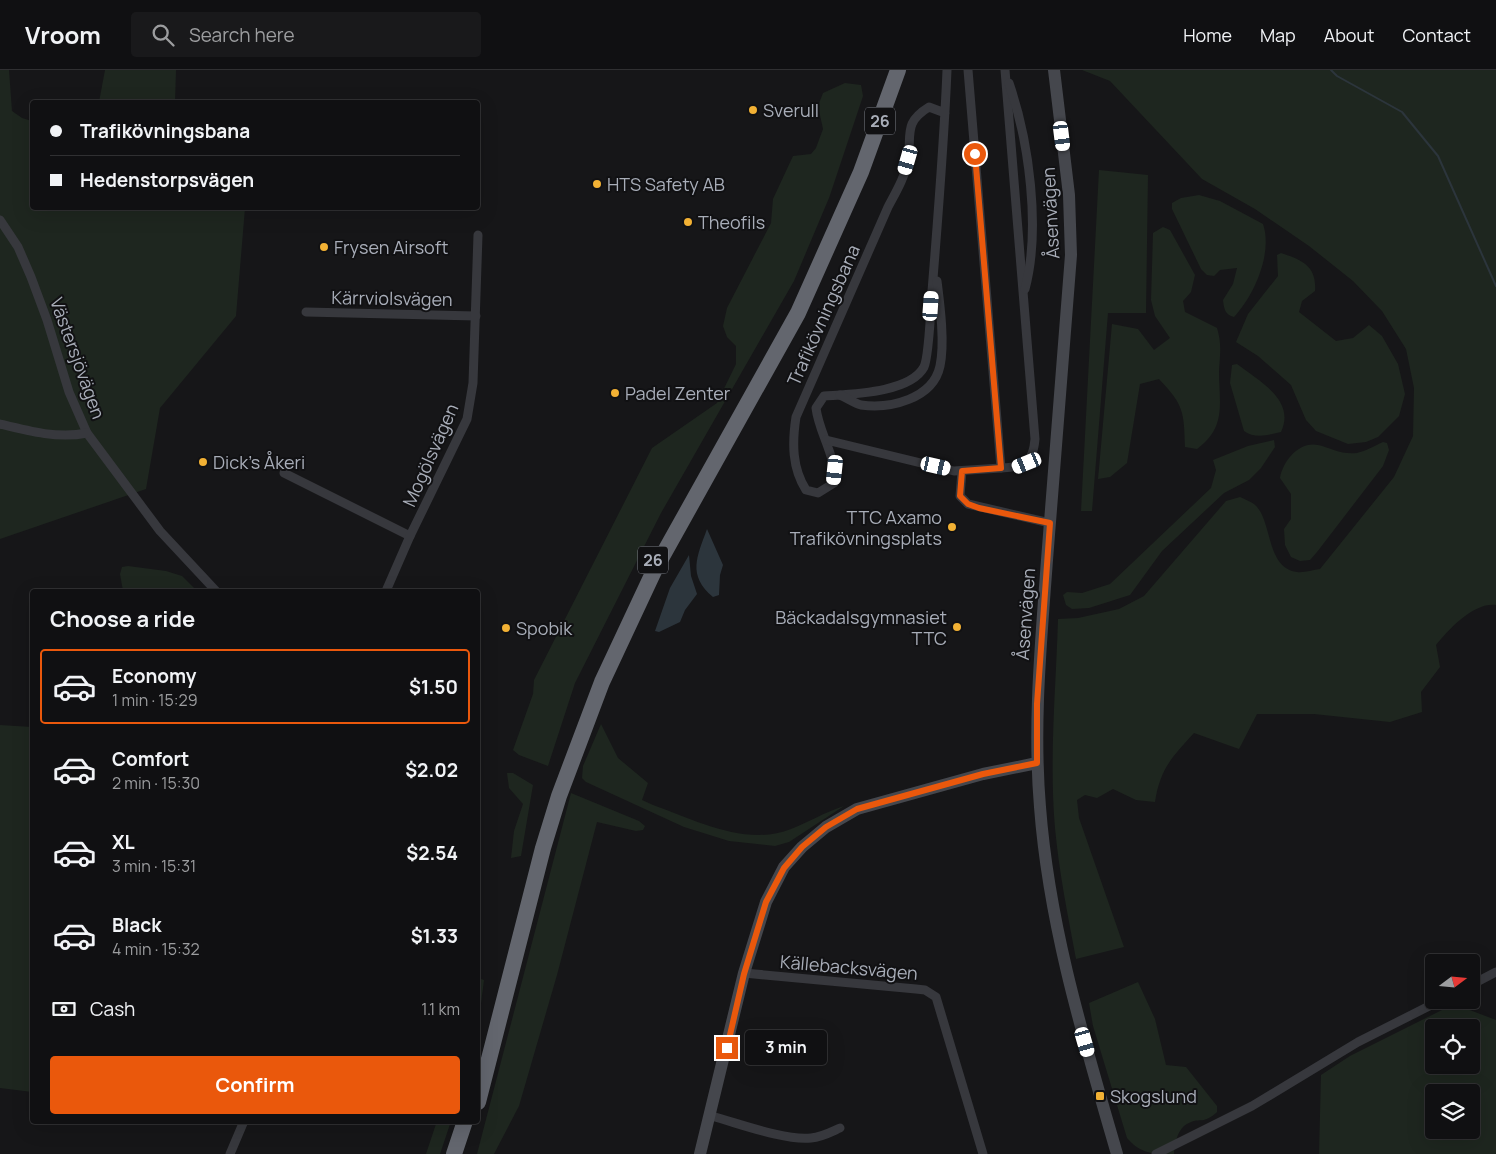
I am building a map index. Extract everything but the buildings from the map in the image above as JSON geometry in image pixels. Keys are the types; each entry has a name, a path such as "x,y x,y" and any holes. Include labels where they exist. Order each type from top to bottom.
{"highway":[{"name":"26","path":"480,1068 537,845 577,726 627,612 670,526 793,311 856,170 891,70"},
{"name":"26","path":"480,1094 543,848 562,788 602,682 654,571 798,313 858,181 898,70"},
{"path":"454,1154 464,1124"},
{"path":"462,1154 471,1124"}],"street":[{"name":"Trafikövningsbana","path":"945,113 930,106 916,115 910,129 908,160 903,179 888,207 796,417 792,438 798,476 806,490 818,493 834,483 835,470 826,440 818,426 816,408 824,396 868,392 906,383 924,366 935,260 945,113 947,70"},
{"name":"Åsenvägen","path":"1054,70 1069,195 1071,255 1037,704 1037,763 1042,834 1060,942 1074,1003 1117,1154"},
{"path":"1005,71 1020,116 1032,213 1031,266 1024,297"},
{"path":"826,440 954,471 1015,468 1027,463 1034,453 1036,439 1005,71"},
{"path":"970,72 1001,468"},
{"name":"Västersjövägen","path":"0,220 18,247 31,277 47,320 69,392 87,434 160,531 214,589"},
{"name":"Mogölsvägen","path":"387,589 410,536 467,419 474,383 478,235"},
{"name":"Trafikövningsbana","path":"840,395 859,404 887,405 915,397 928,386 940,367 942,314 935,260"},
{"name":"Kärrviolsvägen","path":"306,312 476,316"},
{"path":"0,424 36,433 74,436 87,434"},
{"path":"962,471 960,496 968,504 1050,523"},
{"path":"284,473 410,536"},
{"path":"700,1154 711,1116 744,974 762,914 775,883 784,868 802,847 826,827 857,809 983,774 1037,763"},
{"path":"1480,980 1496,972"},
{"name":"Källebacksvägen","path":"744,974 916,988 925,990 936,997 983,1154"},
{"path":"1156,1154 1252,1106 1358,1042 1425,1008"},
{"path":"711,1116 791,1137 810,1138 825,1135 840,1128"},
{"path":"230,1154 243,1124"}],"shaded area":[{"path":"0,70 9,70 12,111 22,118 30,120 30,210 245,210 236,316 160,408 146,489 0,539"},
{"path":"105,70 176,70 175,100 99,100"},
{"path":"1082,70 1496,70 1496,605 1488,605 1471,612 1455,625 1436,645 1440,667 1421,692 1422,712 1390,722 1314,714 1257,714 1239,749 1194,733 1168,764 1160,781 1155,802 1136,800 1113,789 1097,798 1085,795 1077,800 1079,818 1124,947 1076,959 1059,861 1053,802 1058,619 1078,618 1119,609 1144,596 1226,501 1240,497 1254,504 1260,511 1274,553 1279,562 1287,569 1297,572 1320,569 1394,477 1413,436 1414,388 1406,349 1382,311 1353,281 1309,246 1255,209 1202,179 1110,81"},
{"path":"845,83 861,85 863,96 829,198 794,281 661,513 575,683 548,766 519,755 513,750 533,694 534,680 652,448 717,403 736,364 736,346 727,337 723,326 727,308 771,223 773,199 793,156 811,154 816,148 823,129 818,106 823,93"},
{"path":"1099,170 1148,175 1146,313 1108,313 1092,511 1081,511"},
{"path":"1199,195 1220,201 1263,224 1266,248 1260,274 1248,298 1234,317 1226,311 1223,300 1233,284 1237,268 1220,270 1214,276 1207,275 1201,269 1172,209 1172,203 1181,198"},
{"path":"1163,227 1170,230 1195,275 1191,292 1183,301 1185,312 1217,328 1220,339 1220,404 1217,423 1207,441 1197,449 1185,447 1183,417 1178,403 1173,396 1159,379 1140,384 1127,463 1110,477 1098,479 1112,324 1138,329 1154,350 1170,338 1155,316 1151,300 1153,233"},
{"path":"1281,253 1307,265 1315,282 1315,291 1302,301 1299,312 1336,341 1353,338 1369,325 1382,336 1398,364 1405,394 1399,416 1378,437 1366,442 1348,444 1316,431 1306,420 1291,385 1258,356 1236,342 1248,314 1278,276 1277,255"},
{"path":"1237,364 1273,392 1279,401 1284,410 1281,432 1257,436 1244,431 1230,383 1232,365"},
{"path":"1274,440 1275,447 1261,468 1249,480 1224,493 1162,551 1130,595 1089,608 1072,609 1066,605 1063,595 1067,592 1082,593 1110,584 1211,488 1216,470 1213,460 1248,446"},
{"path":"1383,442 1387,443 1389,450 1383,466 1317,552 1310,560 1300,561 1291,557 1285,545 1284,529 1291,519 1291,494 1280,478 1288,459 1304,446 1318,445 1341,452 1357,453"},
{"path":"707,529 723,565 720,575 719,595 713,597 700,581 696,565"},
{"path":"689,555 691,576 697,594 685,610 680,622 659,632 655,631 670,588"},
{"path":"128,566 166,571 182,576 195,589 123,589 120,574 122,567"},
{"path":"601,724 618,758 648,783 642,800 703,824 739,833 756,835 774,834 791,829 844,806 789,842 775,846 729,841 684,827 586,782 582,778 583,766"},
{"path":"0,725 30,727 30,1092 0,1088"},
{"path":"507,773 513,773 533,785 521,856 511,858 514,831 523,804 509,788"},
{"path":"571,793 639,821 645,826 643,830 636,831 597,822 557,975 519,1106 494,1154 477,1154"},
{"path":"480,979 484,980 480,1011"},
{"path":"1138,982 1155,1019 1166,1065 1186,1067 1217,1106 1217,1112 1212,1116 1205,1120 1185,1125 1177,1137 1174,1154 1159,1154 1142,1150 1127,1138 1093,1026 1089,1003"},
{"path":"1444,1009 1467,1009 1496,1020 1496,1154 1319,1154 1321,1075 1350,1056"},
{"path":"436,1124 450,1124 440,1154 426,1154"}],"waterway":[{"path":"1331,70 1337,76 1402,112 1438,156 1496,286"}],"place":[{"name":"Sverull","path":"753,110"},
{"name":"HTS Safety AB","path":"597,184"},
{"name":"Theofils","path":"688,222"},
{"name":"Frysen Airsoft","path":"324,247"},
{"name":"Padel Zenter","path":"615,393"},
{"name":"Dick's Åkeri","path":"203,462"},
{"name":"TTC Axamo Trafikövningsplats","path":"952,527"},
{"name":"Bäckadalsgymnasiet TTC","path":"957,627"},
{"name":"Spobik","path":"506,628"},
{"name":"Skogslund","path":"1100,1096"}],"route":[{"path":"727,1048 744,974 766,902 784,868 802,847 826,827 857,809 983,774 1037,763 1037,704 1050,523 979,508 968,504 960,496 962,471 1001,468 975,154"}]}
